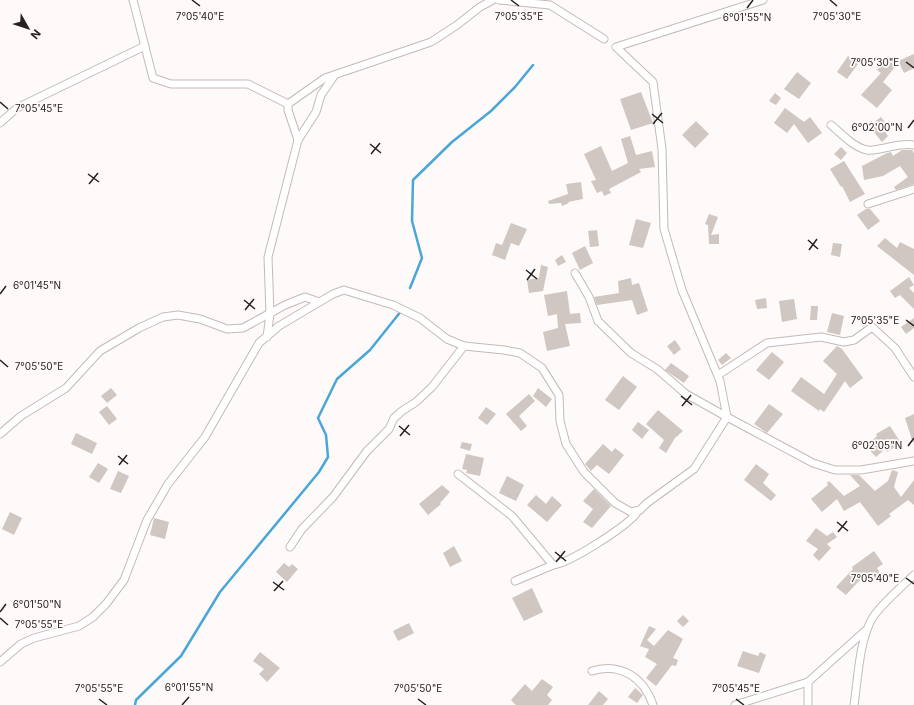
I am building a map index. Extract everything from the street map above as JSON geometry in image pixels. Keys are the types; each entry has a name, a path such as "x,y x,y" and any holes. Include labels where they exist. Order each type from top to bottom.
{"street":[{"path":"132,0 153,78 171,84 248,84 288,104"},
{"path":"288,104 325,78 431,42 457,25 480,7 493,0"},
{"path":"498,0 550,5 604,39"},
{"path":"0,662 20,644 34,638 79,626 94,617 124,580 147,520 168,484 205,437 259,343 279,326 319,302 344,290 393,305 420,318 447,339 464,346 520,353 542,368 559,395 560,421 566,444 584,472 623,509 634,512 640,510 647,503 694,469 727,417 718,375 682,290 664,229 662,149 653,82 616,47 762,0"},
{"path":"0,123 18,108 144,46"},
{"path":"267,337 270,314 268,257 298,140 316,112 321,95 334,76"},
{"path":"288,104 288,110 298,140"},
{"path":"832,125 851,142 868,150 905,143 914,145"},
{"path":"868,204 914,189"},
{"path":"575,273 589,297 598,321 626,348 657,369 686,394 727,417 813,463 835,470 861,470 914,461"},
{"path":"0,434 21,416 66,388 100,351 139,328 163,317 178,315 200,319 227,329 243,328 270,314 285,304 305,296 319,302"},
{"path":"718,375 767,343 821,337 844,342 854,340 872,327 895,348 914,376"},
{"path":"290,547 302,529 333,497 367,451 389,429 394,418 402,410 416,402 432,387 464,346"},
{"path":"458,474 512,516 552,565"},
{"path":"515,581 578,554 622,528 636,514 634,512"},
{"path":"854,705 859,666 866,630 873,616 914,575"},
{"path":"735,705 808,682 866,630"},
{"path":"592,671 604,667 623,671 638,679 650,696 653,705"},
{"path":"808,682 808,705"}],"building":[{"path":"914,54 914,68 904,73 898,61"},
{"path":"848,56 858,64 847,79 837,72"},
{"path":"888,56 898,63 883,82 892,90 877,108 861,95 881,73 877,70"},
{"path":"797,72 811,83 799,99 784,89"},
{"path":"641,92 653,123 631,130 620,99"},
{"path":"775,93 781,98 776,105 769,101"},
{"path":"785,108 804,122 810,117 822,133 808,143 794,124 787,133 774,123"},
{"path":"881,117 890,129 886,133 888,136 882,142 869,126"},
{"path":"696,121 709,134 695,148 682,135"},
{"path":"630,136 636,155 652,151 655,167 639,169 641,172 609,189 611,193 604,196 602,191 597,193 591,181 596,180 584,154 601,146 612,171 628,163 621,139"},
{"path":"841,147 847,153 841,160 834,154"},
{"path":"902,150 912,150 914,153 914,184 896,190 894,187 908,177 900,166 883,176 864,180 862,166 887,153 891,152 893,156"},
{"path":"844,161 865,194 850,202 842,186 841,187 830,169"},
{"path":"581,182 583,199 568,202 569,203 562,206 561,203 549,204 548,201 568,194 566,184"},
{"path":"866,209 870,209 880,221 868,230 857,215"},
{"path":"709,214 718,217 711,235 719,234 719,244 709,244 708,225 705,224"},
{"path":"636,219 651,223 643,248 629,245"},
{"path":"511,223 527,229 519,246 511,243 505,260 492,255 496,243 502,245"},
{"path":"597,230 599,246 590,247 588,231"},
{"path":"885,238 897,248 900,242 914,249 914,275 877,246"},
{"path":"833,243 842,244 840,257 831,255"},
{"path":"585,246 593,263 580,270 572,253"},
{"path":"562,255 566,262 558,266 555,260"},
{"path":"541,265 548,267 543,291 529,293 527,280 539,278"},
{"path":"909,277 914,285 909,288 914,293 914,309 900,295 895,298 890,291"},
{"path":"631,278 632,285 639,283 648,311 637,315 632,300 597,305 594,297 619,293 618,281"},
{"path":"567,291 570,314 580,313 581,323 565,324 570,346 547,351 543,332 558,328 557,314 548,316 544,295"},
{"path":"766,298 767,308 757,309 755,300"},
{"path":"794,299 797,319 782,322 779,301"},
{"path":"811,306 818,306 817,320 810,320"},
{"path":"832,313 844,316 840,335 827,332"},
{"path":"914,318 914,328 906,334 901,327"},
{"path":"675,340 681,349 674,355 667,346"},
{"path":"837,346 842,349 863,378 850,388 845,381 824,412 820,409 819,411 791,391 801,377 824,394 837,374 823,361"},
{"path":"772,352 784,362 769,380 756,370"},
{"path":"726,353 731,358 722,365 718,360"},
{"path":"671,363 689,376 684,383 665,370"},
{"path":"623,376 637,387 619,410 605,400"},
{"path":"111,388 117,395 107,403 101,396"},
{"path":"538,388 552,399 546,407 533,396"},
{"path":"529,394 535,401 519,416 527,426 521,431 506,414"},
{"path":"769,404 783,414 767,433 754,424"},
{"path":"107,406 117,419 109,425 99,412"},
{"path":"486,407 496,414 487,425 478,418"},
{"path":"658,410 683,431 675,438 666,453 659,448 664,440 646,424"},
{"path":"914,414 914,442 913,443 905,418"},
{"path":"638,422 649,430 642,439 632,430"},
{"path":"890,426 901,443 887,452 885,449 876,457 866,446 877,436 876,434"},
{"path":"76,433 97,443 92,454 71,444"},
{"path":"462,442 472,444 470,451 460,448"},
{"path":"603,444 612,452 615,448 624,455 609,474 597,465 591,471 585,464"},
{"path":"466,454 484,458 480,476 466,473 467,470 462,469"},
{"path":"98,463 108,469 99,483 89,477"},
{"path":"756,464 769,474 763,483 776,495 771,501 744,480"},
{"path":"892,470 898,472 894,487 901,497 914,480 914,505 908,500 889,514 891,516 878,526 860,502 844,511 837,499 822,512 811,499 828,485 827,483 829,481 844,496 860,486 850,475 859,475 875,491 888,481"},
{"path":"118,471 129,476 121,493 110,489"},
{"path":"507,476 524,485 516,501 499,493"},
{"path":"442,485 450,492 440,503 441,504 428,515 419,504"},
{"path":"594,489 611,506 592,528 583,522 593,509 583,501"},
{"path":"536,495 546,504 552,496 562,505 547,522 527,505"},
{"path":"10,512 22,518 14,535 2,529"},
{"path":"154,518 169,522 165,539 150,535"},
{"path":"816,528 827,536 833,532 837,537 827,544 831,548 819,561 813,555 818,549 806,541"},
{"path":"454,546 462,561 450,567 443,553"},
{"path":"874,551 883,564 877,568 880,573 874,578 871,573 858,582 846,595 836,587 853,569 852,567"},
{"path":"284,563 289,567 292,564 298,569 287,582 276,572"},
{"path":"532,588 543,612 524,621 512,598"},
{"path":"683,615 689,621 683,627 677,621"},
{"path":"409,623 414,633 398,641 393,631"},
{"path":"649,626 656,629 647,640 654,646 668,630 683,639 673,658 678,660 676,666 672,665 656,686 646,678 657,664 645,657 649,649 640,646"},
{"path":"743,651 758,656 760,652 766,655 759,673 737,666"},
{"path":"260,652 280,668 267,682 259,674 264,669 253,661"},
{"path":"542,679 553,687 547,695 552,700 548,705 516,705 511,700 525,684 532,691"},
{"path":"635,688 643,695 637,703 628,697"},
{"path":"599,691 608,699 603,705 588,705"}],"waterway":[{"path":"410,288 422,258 412,221 413,180 452,142 491,111 515,87 533,65"},
{"path":"135,705 136,700 181,656 220,592 319,472 328,457 326,435 318,418 337,379 370,350 402,310"}]}
